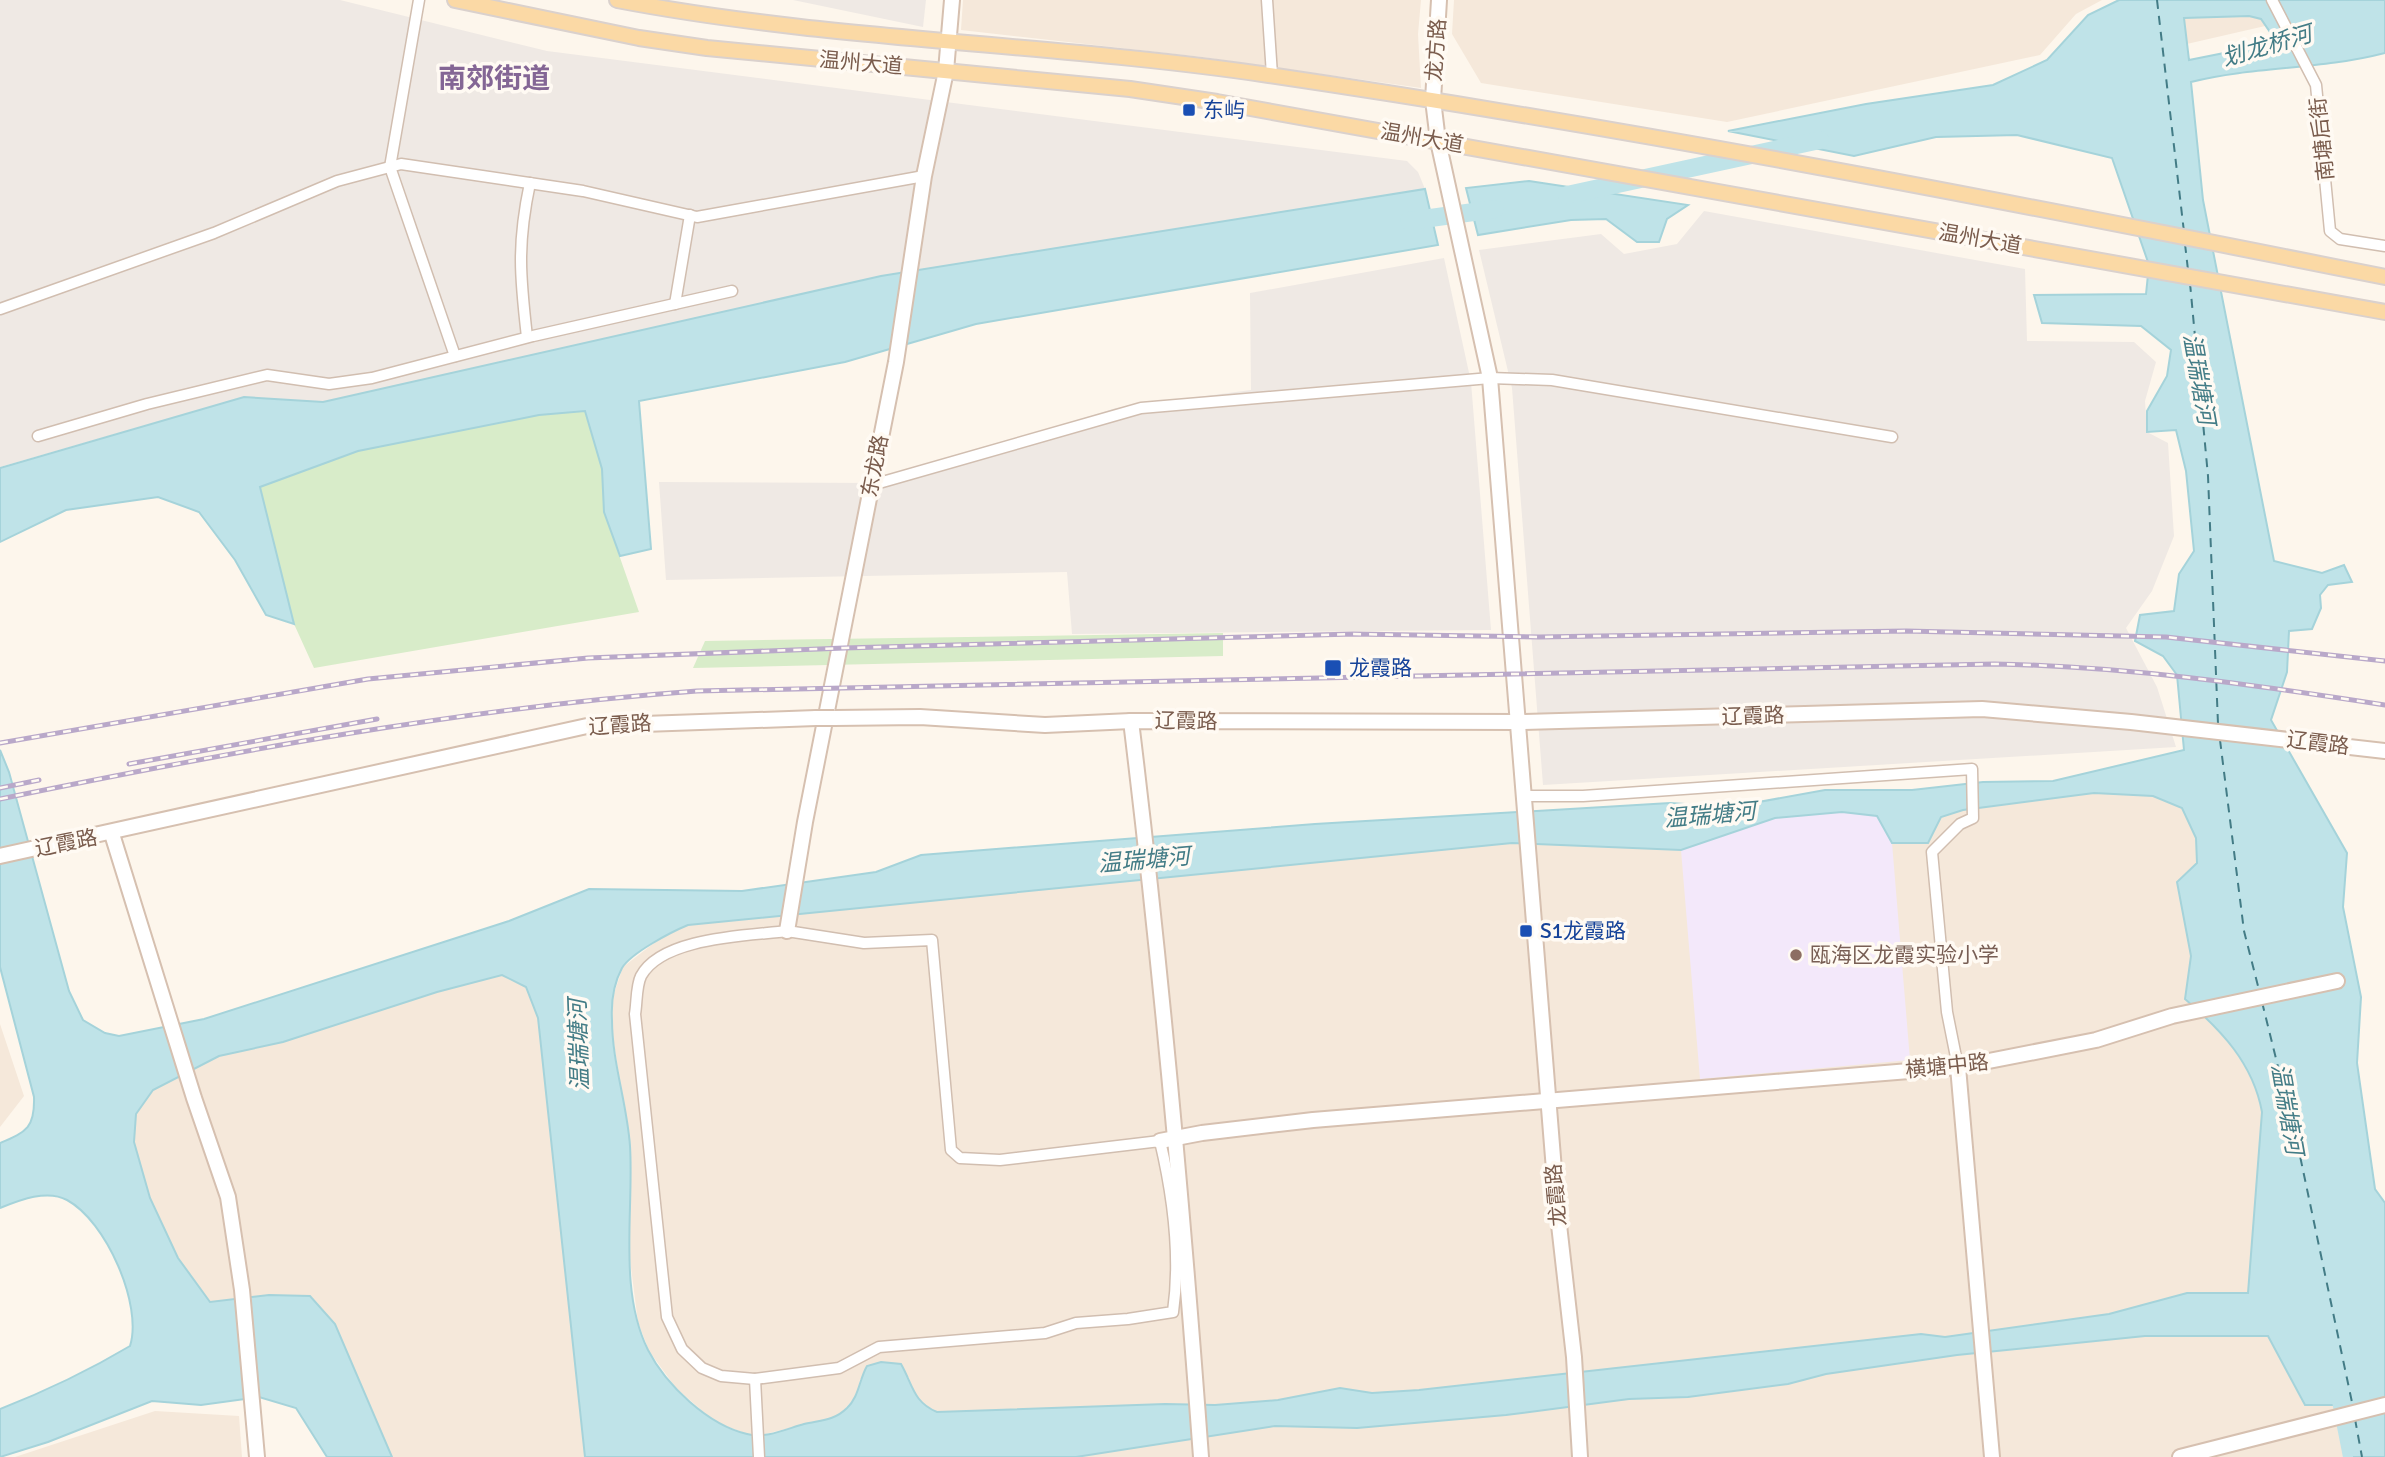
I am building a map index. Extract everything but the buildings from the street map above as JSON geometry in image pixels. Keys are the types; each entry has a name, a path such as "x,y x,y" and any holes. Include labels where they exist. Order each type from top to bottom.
{"main road":[{"name":"温州大道","path":"455,0 707,48 1142,91 1549,160 2385,312"},
{"name":"温州大道","path":"617,0 720,17 1135,57 1433,100 2105,221 2385,277"}],"street":[{"path":"419,0 390,167 455,356"},
{"name":"东龙路","path":"787,927 898,348 924,176 946,71 952,0"},
{"path":"1267,0 1272,75"},
{"name":"龙方路","path":"1433,100 1439,0"},
{"name":"南塘后街","path":"2274,3 2316,85 2330,231 2340,239 2385,246"},
{"name":"龙霞路","path":"1433,100 1438,141 1490,379 1526,796 1548,1101 1574,1357 1580,1457"},
{"path":"0,309 214,233 337,181 401,164 583,191 697,216 924,176"},
{"path":"527,337 519,264 520,231 530,183"},
{"path":"675,303 690,215"},
{"path":"38,436 147,404 267,375 329,384 372,378 527,337 732,291"},
{"path":"872,485 1141,408 1490,379 1552,380 1892,437"},
{"name":"辽霞路","path":"0,856 112,834 387,772 503,742 587,726 920,717 1045,725 1131,721 1520,722 1982,709 2131,722 2385,751"},
{"path":"1131,721 1153,895 1176,1138 1201,1457"},
{"path":"1526,796 1583,796 1972,769 1973,818 1960,824 1932,852 1947,1012 1958,1067 1992,1457"},
{"path":"112,834 194,1098 228,1197 242,1290 257,1457"},
{"path":"787,927 864,943 932,940 951,1150 960,1158 1000,1160 1160,1141 1170,1184 1177,1284 1173,1312 1128,1320 1076,1323 1045,1334 879,1347 839,1368 755,1379 721,1376 702,1368 682,1349 667,1317 635,1014 640,977 662,954 707,941 787,927"},
{"name":"横塘中路","path":"1160,1141 1313,1120 1958,1067 2096,1040 2172,1016 2337,981"},
{"path":"755,1379 759,1457"},
{"path":"2179,1457 2385,1405"}],"shaded area":[{"path":"0,0 340,0 547,51 1407,161 1418,172 1425,189 881,276 323,402 244,397 0,467"},
{"path":"793,0 926,0 923,27"},
{"path":"963,0 1421,0 1418,34 1421,88 1202,57 961,30"},
{"path":"1454,0 2102,0 2076,14 2040,55 1727,122 1481,83 1452,34"},
{"path":"2159,0 2379,0 2165,49"},
{"path":"1704,211 2025,269 2027,341 2134,342 2156,362 2145,401 2147,432 2168,443 2174,536 2152,591 2126,628 2157,687 2176,747 1543,785 1512,388 1479,250 1601,234 1624,254 1677,244"},
{"path":"1444,258 1471,382 1491,630 1072,634 1067,572 666,580 659,482 876,483 1116,408 1251,390 1250,293"},
{"path":"2094,793 2153,796 2182,808 2196,838 2198,863 2177,883 2191,956 2185,999 2218,1027 2242,1060 2258,1091 2262,1112 2248,1293 2187,1293 2109,1314 1945,1337 1921,1334 1419,1390 1372,1393 1340,1388 1278,1400 1215,1405 1165,1404 937,1412 923,1406 912,1394 909,1377 860,1379 858,1393 839,1416 761,1435 747,1434 715,1422 676,1388 649,1351 638,1322 629,1252 630,1148 611,1023 612,999 623,967 667,933 688,925 1512,843 1681,850 1775,818 1941,817 1963,810"},
{"name":"瓯海区龙霞实验小学","path":"1842,812 1877,816 1892,843 1910,1060 1700,1079 1681,850 1775,818"},
{"path":"503,975 526,987 538,1018 585,1457 392,1457 335,1324 269,1295 210,1303 178,1258 150,1198 134,1142 136,1114 152,1090 219,1056 283,1042 437,992"},
{"path":"0,1024 24,1096 0,1127"},
{"path":"2145,1336 2268,1336 2304,1405 2338,1405 2347,1433 2346,1457 1077,1457 1275,1426 1357,1428 1506,1415 1629,1399 1688,1397 1788,1384 1826,1374 1957,1355"},
{"path":"155,1411 239,1416 242,1457 15,1457"}],"green space":[{"path":"586,411 602,469 604,512 639,612 314,668 294,624 260,487 358,451 539,415"},
{"path":"1223,633 1223,656 693,668 705,641"}],"water":[{"name":"划龙桥河","path":"2119,0 2385,0 2385,53 2191,82 2203,200 2274,561 2322,573 2344,565 2352,582 2328,585 2320,595 2321,608 2312,629 2289,631 2287,672 2271,720 2347,853 2343,907 2361,997 2357,1063 2375,1189 2385,1203 2385,1457 2346,1457 2347,1433 2338,1405 2305,1405 2268,1336 2145,1336 1957,1355 1826,1374 1788,1384 1688,1397 1629,1399 1506,1415 1357,1428 1275,1426 1076,1457 585,1457 538,1018 526,987 502,975 437,992 283,1042 219,1056 153,1090 136,1114 134,1142 150,1198 178,1258 210,1302 269,1295 310,1296 335,1324 392,1457 327,1457 296,1408 259,1397 201,1405 152,1401 48,1442 0,1457 0,1409 66,1380 130,1346 133,1329 126,1287 118,1265 95,1226 81,1211 67,1200 51,1195 34,1197 0,1208 0,1143 28,1127 33,1115 34,1097 0,967 0,750 9,772 69,991 83,1020 105,1033 119,1036 204,1019 509,921 589,889 742,891 876,872 921,855 1315,824 1670,803 1731,807 1825,790 1912,790 1983,782 2053,781 2184,750 2177,675 2163,656 2135,641 2140,615 2174,611 2179,574 2194,551 2186,471 2176,430 2147,432 2147,411 2167,376 2171,350 2141,326 2042,323 2034,295 2146,294 2149,265 2112,158 2017,135 1936,137 1854,156 1728,131 1866,104 1993,85 2047,60 2088,15","holes":["2249,16 2261,19 2274,38 2259,46 2189,60 2184,18","2094,793 2153,796 2182,808 2196,838 2197,863 2177,882 2191,956 2185,999 2234,1049 2251,1078 2262,1112 2248,1293 2187,1293 2109,1314 1945,1337 1921,1334 1419,1390 1372,1393 1340,1388 1278,1400 1215,1405 1165,1404 937,1412 918,1398 901,1364 881,1362 867,1366 854,1399 837,1415 761,1435 732,1429 703,1413 690,1402 656,1363 639,1327 630,1276 630,1146 614,1051 613,1000 619,974 627,962 652,944 688,925 1512,843 1681,850 1775,818 1842,812 1877,816 1892,843 1928,843 1941,817 1963,810"]},
{"path":"1529,181 1688,205 1667,219 1659,242 1637,242 1606,219 1571,220 1478,235 1466,188"},
{"path":"1425,189 1438,245 976,324 845,362 639,401 651,549 620,556 604,512 602,469 585,411 539,415 358,451 260,487 294,624 266,615 235,560 199,512 158,497 66,510 0,542 0,468 244,397 323,402 881,276"}],"waterway":[{"path":"1567,195 1820,140"},
{"path":"1409,221 1495,209"},
{"name":"温瑞塘河","path":"2335,1391 2348,1457"}],"ferry route":[{"path":"2157,0 2184,232"},
{"path":"2185,244 2188,270"},
{"path":"2190,283 2208,476 2218,724"},
{"path":"2220,740 2244,931 2259,990"},
{"path":"2262,1002 2300,1156 2353,1407"},
{"path":"2355,1419 2362,1457"}],"railway":[{"path":"0,743 368,679 588,658 844,648 1353,634 1539,637 1906,631 2166,637 2385,661"},
{"path":"0,799 260,749 434,720 522,708 697,691 1994,664 2141,673 2385,705"},
{"path":"129,764 377,719"},
{"path":"0,788 39,780"}],"place":[{"name":"东屿","path":"1189,110"},
{"name":"龙霞路","path":"1333,668"},
{"name":"S1龙霞路","path":"1526,931"},
{"name":"瓯海区龙霞实验小学","path":"1796,955"}],"district":[{"name":"南郊街道","path":"494,79"}]}
